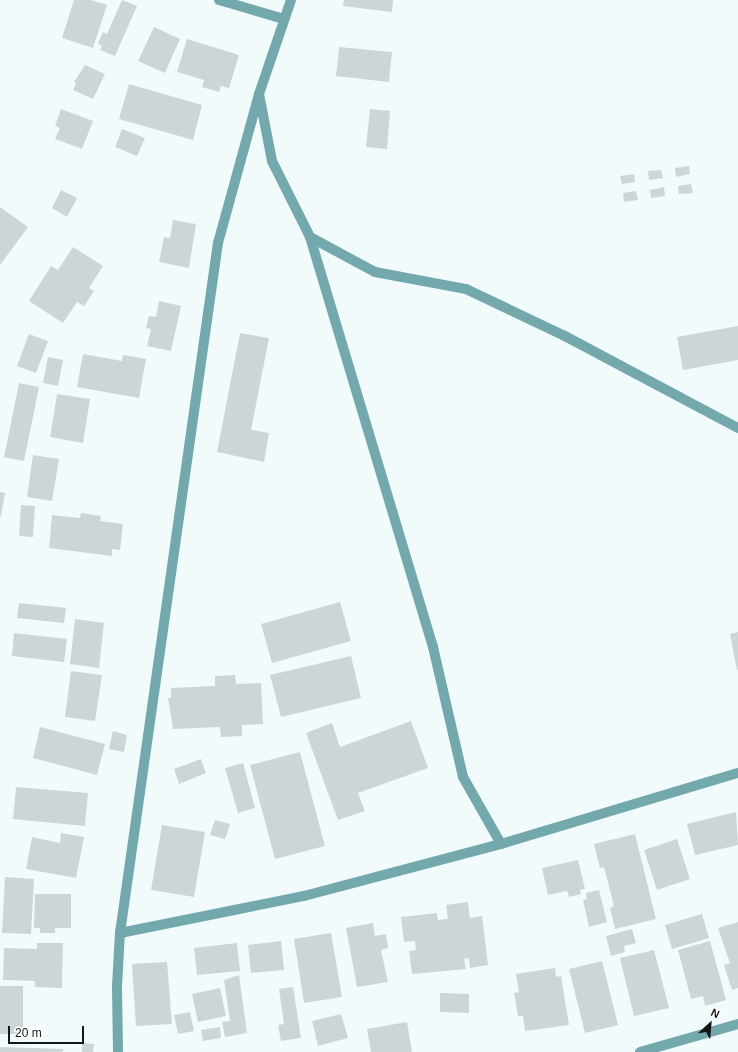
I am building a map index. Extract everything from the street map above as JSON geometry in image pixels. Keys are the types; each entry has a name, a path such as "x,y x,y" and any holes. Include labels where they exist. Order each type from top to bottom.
{"street":[{"path":"219,0 284,19"},
{"path":"118,1052 117,986 120,933 218,243 259,94 284,19 292,0"},
{"path":"259,94 272,160 310,237 433,647 463,777 501,844"},
{"path":"310,237 375,272 466,290 563,335 738,428"},
{"path":"120,933 304,896 501,844 738,773"},
{"path":"640,1052 738,1024"}],"building":[{"path":"74,0 91,0 107,5 93,48 62,38"},
{"path":"122,0 137,6 115,56 100,50 102,46 98,44 103,32 107,34"},
{"path":"344,0 393,0 392,12 343,6"},
{"path":"154,27 180,39 165,73 138,61"},
{"path":"187,39 239,55 229,88 221,86 219,92 202,87 204,80 177,72"},
{"path":"339,47 392,52 389,82 336,76"},
{"path":"85,65 105,74 93,99 73,90 76,83 74,82"},
{"path":"129,84 202,105 193,140 119,119"},
{"path":"61,109 93,121 82,149 55,139 60,128 55,126"},
{"path":"370,109 390,111 387,149 366,147"},
{"path":"122,129 145,138 137,156 115,147"},
{"path":"689,166 690,174 676,177 675,168"},
{"path":"661,170 663,178 649,180 648,171"},
{"path":"634,174 635,182 622,184 620,176"},
{"path":"691,184 693,193 679,194 678,186"},
{"path":"664,187 665,196 651,198 650,190"},
{"path":"61,190 77,198 67,217 52,208"},
{"path":"636,191 638,200 624,202 623,193"},
{"path":"0,207 28,227 0,265"},
{"path":"173,220 196,224 189,268 159,262 164,237 170,238"},
{"path":"73,247 103,266 89,288 94,291 84,306 77,302 63,323 29,301 51,266 58,270"},
{"path":"159,301 181,306 171,351 147,346 151,329 146,328 149,316 156,317"},
{"path":"738,326 738,360 683,370 677,337"},
{"path":"240,333 269,338 251,430 269,433 264,462 217,452"},
{"path":"29,334 48,341 36,373 17,366"},
{"path":"83,354 122,361 123,355 146,359 139,398 77,387"},
{"path":"48,357 63,360 58,386 43,383"},
{"path":"19,383 39,387 24,461 4,457"},
{"path":"57,394 90,399 83,443 50,437"},
{"path":"33,455 59,459 52,501 27,497"},
{"path":"0,492 5,493 1,516 0,516"},
{"path":"21,505 35,506 33,537 19,536"},
{"path":"81,513 101,516 100,521 123,524 120,550 112,549 112,556 49,548 52,515 80,518"},
{"path":"340,602 351,641 272,663 261,624"},
{"path":"19,603 66,608 64,623 17,618"},
{"path":"75,619 104,623 99,668 70,664"},
{"path":"738,632 738,670 737,670 730,634"},
{"path":"14,633 67,639 64,662 12,656"},
{"path":"351,656 361,698 281,717 270,675"},
{"path":"71,671 102,675 95,721 65,717"},
{"path":"235,675 236,684 261,683 263,724 242,725 242,736 221,737 220,727 173,729 168,698 171,698 171,688 215,686 215,676"},
{"path":"411,721 428,768 358,793 365,811 338,820 306,733 332,723 340,747"},
{"path":"40,727 105,744 97,775 33,758"},
{"path":"113,731 127,735 124,752 109,749"},
{"path":"300,752 325,846 275,859 250,765"},
{"path":"201,759 206,773 179,784 174,769"},
{"path":"243,763 255,808 238,813 225,768"},
{"path":"16,787 88,793 85,826 13,819"},
{"path":"736,812 738,845 695,855 687,824"},
{"path":"215,820 230,824 225,839 210,835"},
{"path":"162,825 205,832 194,897 151,890"},
{"path":"61,833 84,837 76,878 26,869 32,837 60,843"},
{"path":"635,834 656,919 615,929 610,908 614,906 604,867 600,868 594,844"},
{"path":"677,839 690,879 657,890 644,850"},
{"path":"578,860 585,889 580,890 581,894 569,897 567,891 548,895 542,868"},
{"path":"5,877 34,879 31,934 2,933"},
{"path":"599,890 607,922 589,927 583,900 587,899 586,893"},
{"path":"35,894 71,894 71,928 55,928 55,933 40,933 40,928 34,928"},
{"path":"468,902 470,918 482,916 488,965 470,968 469,958 464,959 466,969 412,974 409,951 416,950 415,941 404,942 401,917 437,913 438,920 448,919 446,905"},
{"path":"702,914 709,938 672,949 665,925"},
{"path":"738,922 738,988 732,990 724,965 730,963 718,928"},
{"path":"373,923 375,936 386,934 388,948 381,950 388,982 357,987 346,928"},
{"path":"632,929 636,943 624,946 625,952 611,956 606,936"},
{"path":"331,933 342,997 304,1003 294,939"},
{"path":"281,941 284,970 251,973 248,945"},
{"path":"710,941 726,1000 705,1006 703,996 691,999 678,950"},
{"path":"37,943 63,943 62,988 35,987 35,981 3,980 4,948 37,949"},
{"path":"237,943 240,971 197,975 194,948"},
{"path":"654,950 669,1008 634,1016 620,958"},
{"path":"602,961 618,1025 585,1033 569,969"},
{"path":"167,962 172,1024 136,1026 132,964"},
{"path":"555,968 556,977 561,976 569,1025 525,1031 523,1016 518,1016 514,993 519,992 516,974"},
{"path":"239,975 247,1033 225,1037 222,1022 230,1021 224,980"},
{"path":"0,986 23,986 23,1034 0,1034"},
{"path":"293,987 301,1038 281,1041 278,1025 284,1024 279,989"},
{"path":"220,988 226,1016 198,1022 192,994"},
{"path":"440,993 469,994 469,1013 440,1012"},
{"path":"190,1012 194,1031 178,1034 174,1015"},
{"path":"341,1014 348,1038 318,1046 312,1021"},
{"path":"407,1022 412,1052 371,1052 367,1029"},
{"path":"220,1027 221,1038 203,1041 201,1030"},
{"path":"82,1043 94,1044 93,1052 82,1052"},
{"path":"0,1047 63,1049 63,1052 0,1052"}]}
